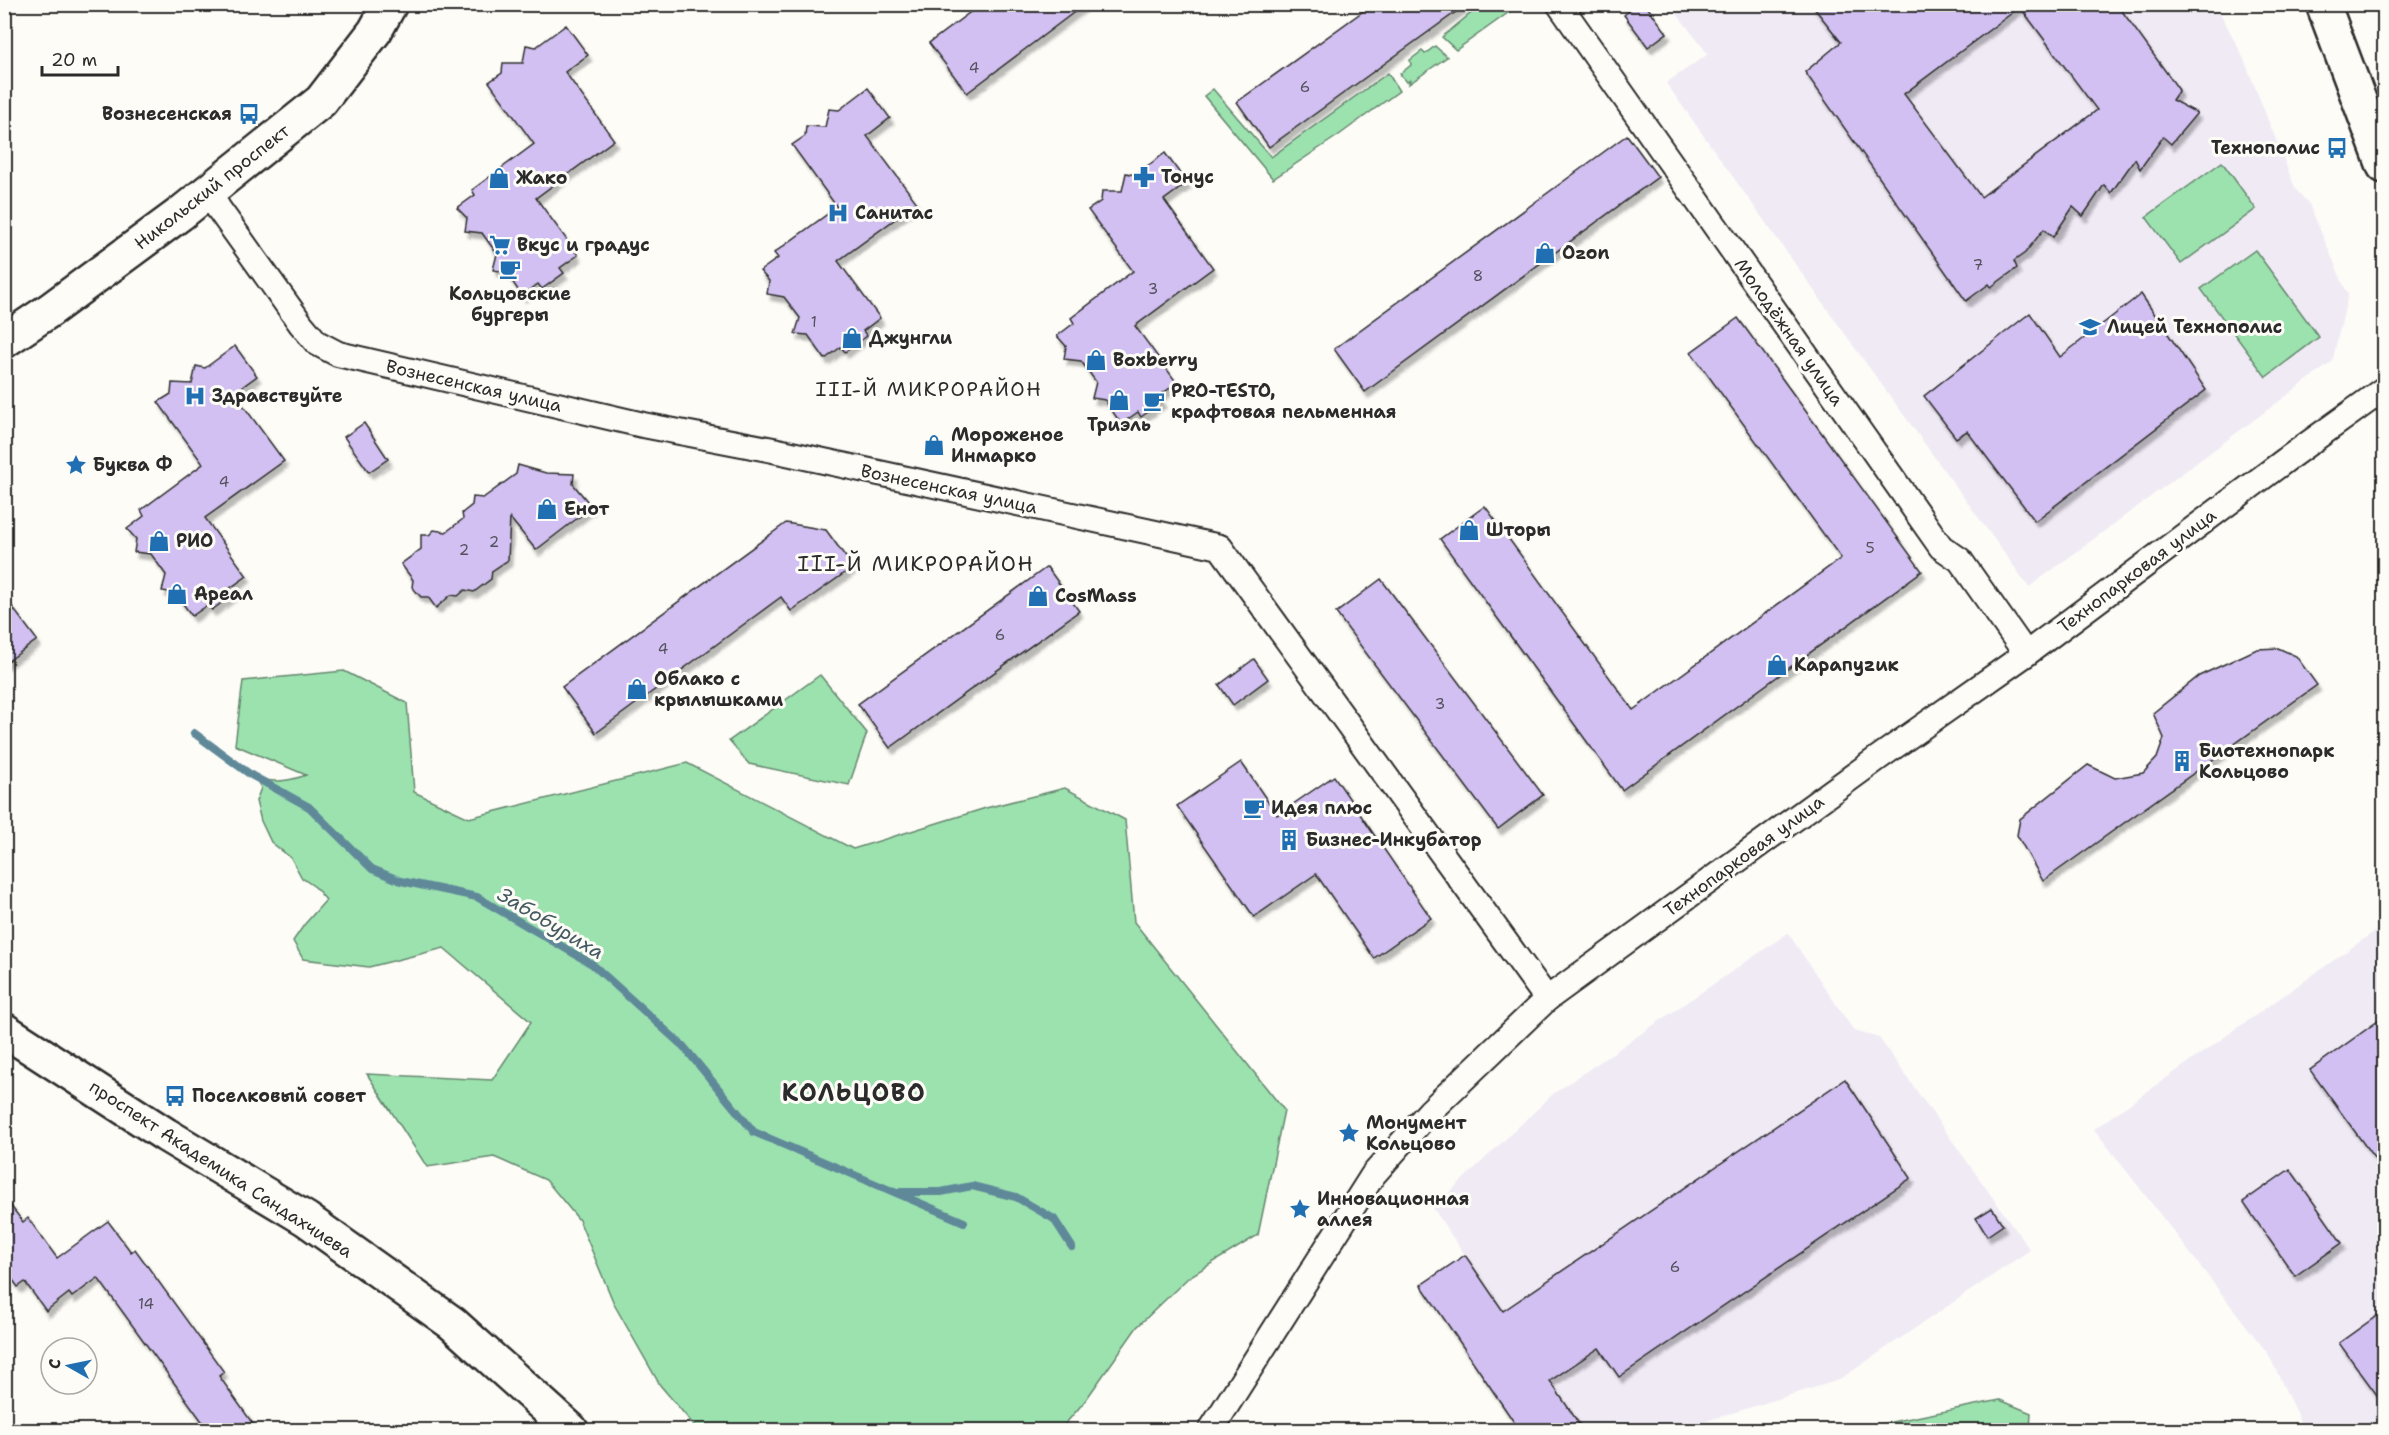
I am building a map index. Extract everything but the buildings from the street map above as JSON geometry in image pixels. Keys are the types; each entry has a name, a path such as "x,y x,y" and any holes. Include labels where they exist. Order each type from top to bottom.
{"main road":[{"name":"Никольский проспект","path":"4,341 50,310 210,191 321,101 375,31 390,4"},
{"path":"2323,4 2385,166"},
{"name":"проспект Академика Сандахчиева","path":"4,1030 166,1135 306,1219 452,1323 571,1431"}],"street":[{"name":"Молодёжная улица","path":"1559,4 1941,547 1960,560 2026,654"},
{"name":"Вознесенская улица","path":"210,191 218,208 301,324 317,343 338,354 644,425 773,450 1220,548 1547,999"},
{"name":"Технопарковая улица","path":"1211,1431 1374,1175 1430,1112 1547,999 1878,758 2026,654 2291,456 2385,389"}],"shaded area":[{"name":"Лицей Технополис","path":"1670,5 2216,5 2243,57 2296,190 2309,204 2348,295 2332,362 2029,587 1666,83 1708,54"},
{"path":"2384,925 2384,1430 2304,1430 2269,1355 2094,1129"},
{"path":"1788,933 1854,1031 1879,1038 2030,1250 1839,1380 1677,1430 1520,1430 1421,1285 1465,1255 1433,1208 1553,1094"}],"green space":[{"path":"1481,5 1519,5 1456,50 1442,37"},
{"path":"1435,46 1447,57 1409,84 1410,80 1407,82 1400,74 1411,65 1410,60 1422,51 1425,54"},
{"path":"1388,73 1399,91 1273,179 1204,96 1213,89 1271,157"},
{"path":"2222,162 2256,209 2181,264 2146,217"},
{"path":"2255,250 2319,337 2266,377 2201,289"},
{"path":"344,671 407,703 414,792 469,818 687,763 853,849 986,808 1065,788 1125,820 1134,922 1284,1110 1258,1235 1189,1277 1137,1327 1085,1401 1060,1430 698,1430 660,1385 615,1306 579,1220 546,1180 494,1157 427,1167 367,1074 492,1080 531,1022 444,948 369,967 303,959 293,941 326,900 315,887 302,878 291,858 271,842 261,821 256,801 261,788 256,779 258,776 263,779 282,781 306,775 235,745 243,681"},
{"path":"820,675 867,733 849,785 749,764 729,741"},
{"path":"2000,1400 2031,1413 2030,1430 1859,1430 1872,1426"}],"waterway":[{"name":"Забобуриха","path":"194,733 251,775 309,807 372,869 401,881 477,897 592,964 684,1047 754,1132 964,1222"},
{"path":"901,1192 941,1192 972,1186 1016,1197 1054,1219 1072,1247"}],"place":[{"name":"Вознесенская","path":"249,114"},
{"name":"Технополис","path":"2337,148"},
{"name":"Тонус","path":"1144,177"},
{"name":"Жако","path":"499,178"},
{"name":"Санитас","path":"838,213"},
{"name":"Вкус и градус","path":"500,245"},
{"name":"Ozon","path":"1545,253"},
{"name":"Кольцовские бургеры","path":"510,269"},
{"name":"Лицей Технополис","path":"2090,327"},
{"name":"Джунгли","path":"852,338"},
{"name":"Boxberry","path":"1096,360"},
{"name":"Здравствуйте","path":"195,396"},
{"name":"Триэль","path":"1119,400"},
{"name":"PRO-TESTO, крафтовая пельменная","path":"1154,401"},
{"name":"Мороженое Инмарко","path":"934,445"},
{"name":"Буква Ф","path":"76,465"},
{"name":"Енот","path":"547,509"},
{"name":"Шторы","path":"1469,530"},
{"name":"РИО","path":"159,541"},
{"name":"Ареал","path":"177,594"},
{"name":"CosMass","path":"1038,596"},
{"name":"Карапуzик","path":"1777,665"},
{"name":"Облако с крылышками","path":"637,689"},
{"name":"Биотехнопарк Кольцово","path":"2182,761"},
{"name":"Идея плюс","path":"1254,808"},
{"name":"Бизнес-Инкубатор","path":"1289,840"},
{"name":"Поселковый совет","path":"175,1096"},
{"name":"Монумент Кольцово","path":"1349,1133"},
{"name":"Инновационная аллея","path":"1300,1209"}],"district":[{"name":"III-Й МИКРОРАЙОН","path":"929,389"},
{"name":"III-Й МИКРОРАЙОН","path":"916,564"},
{"name":"КОЛЬЦОВО","path":"854,1093"}]}
